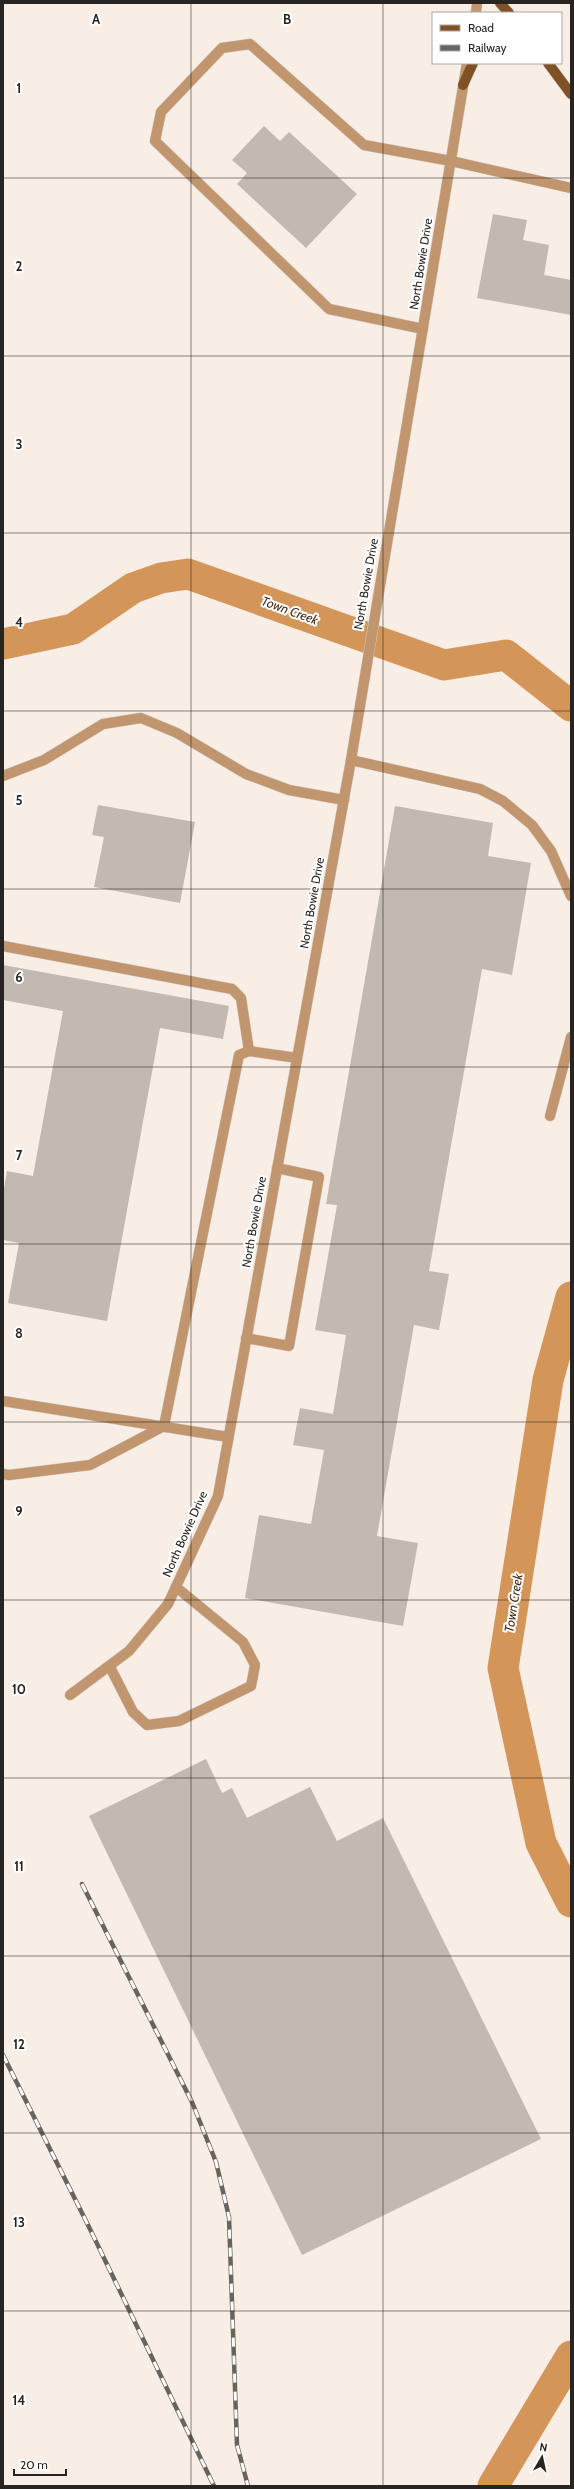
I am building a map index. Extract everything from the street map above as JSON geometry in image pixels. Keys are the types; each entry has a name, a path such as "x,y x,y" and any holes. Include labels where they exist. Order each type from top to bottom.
{"main road":[{"path":"500,3 508,12"},
{"path":"464,85 472,64"},
{"path":"549,64 571,94"}],"street":[{"path":"423,329 329,309 155,141 161,112 222,48 250,44 364,146 451,161 571,188"},
{"name":"North Bowie Drive","path":"70,1695 110,1667 129,1651 168,1604 218,1496 351,760 363,678 467,64"},
{"path":"3,776 44,760 103,724 141,718 177,734 246,774 289,790 344,800"},
{"path":"351,760 480,789 503,801 532,825 551,851 571,896"},
{"path":"3,946 232,989 241,998 248,1051"},
{"path":"550,1116 571,1037"},
{"path":"164,1426 239,1055 248,1051 297,1058"},
{"path":"246,1338 289,1346 319,1177 277,1168"},
{"path":"3,1402 228,1437"},
{"path":"3,1474 9,1475 90,1465 164,1426"},
{"path":"110,1667 133,1712 147,1725 179,1721 250,1686 255,1665 243,1642 176,1587"}],"building":[{"path":"264,126 280,141 289,132 357,194 306,248 237,184 247,173 232,160"},
{"path":"493,214 527,220 523,240 549,245 544,275 571,280 571,315 477,298"},
{"path":"98,805 195,822 180,903 94,887 104,837 92,835"},
{"path":"395,806 493,823 488,856 531,863 512,975 482,969 429,1271 449,1274 439,1330 414,1325 377,1536 418,1543 403,1626 245,1598 259,1515 311,1524 324,1450 293,1445 300,1408 333,1414 346,1335 315,1330 337,1205 326,1204"},
{"path":"3,965 229,1006 223,1039 160,1028 107,1321 8,1303 19,1243 3,1240 3,1194 7,1171 33,1176 63,1011 3,1000"},
{"path":"206,1759 222,1793 232,1788 247,1818 310,1787 337,1841 383,1818 541,2139 302,2255 89,1816"}],"waterway":[{"name":"Town Creek","path":"3,644 73,629 133,588 161,578 188,574 444,665 506,655 571,706"},
{"name":"Town Creek","path":"571,1297 548,1380 503,1668 541,1843 571,1902"},
{"name":"Town Creek","path":"493,2486 571,2356"}],"railway":[{"path":"82,1884 192,2102 216,2162 229,2217 237,2445 248,2486"},
{"path":"3,2055 89,2227 214,2486"}]}
